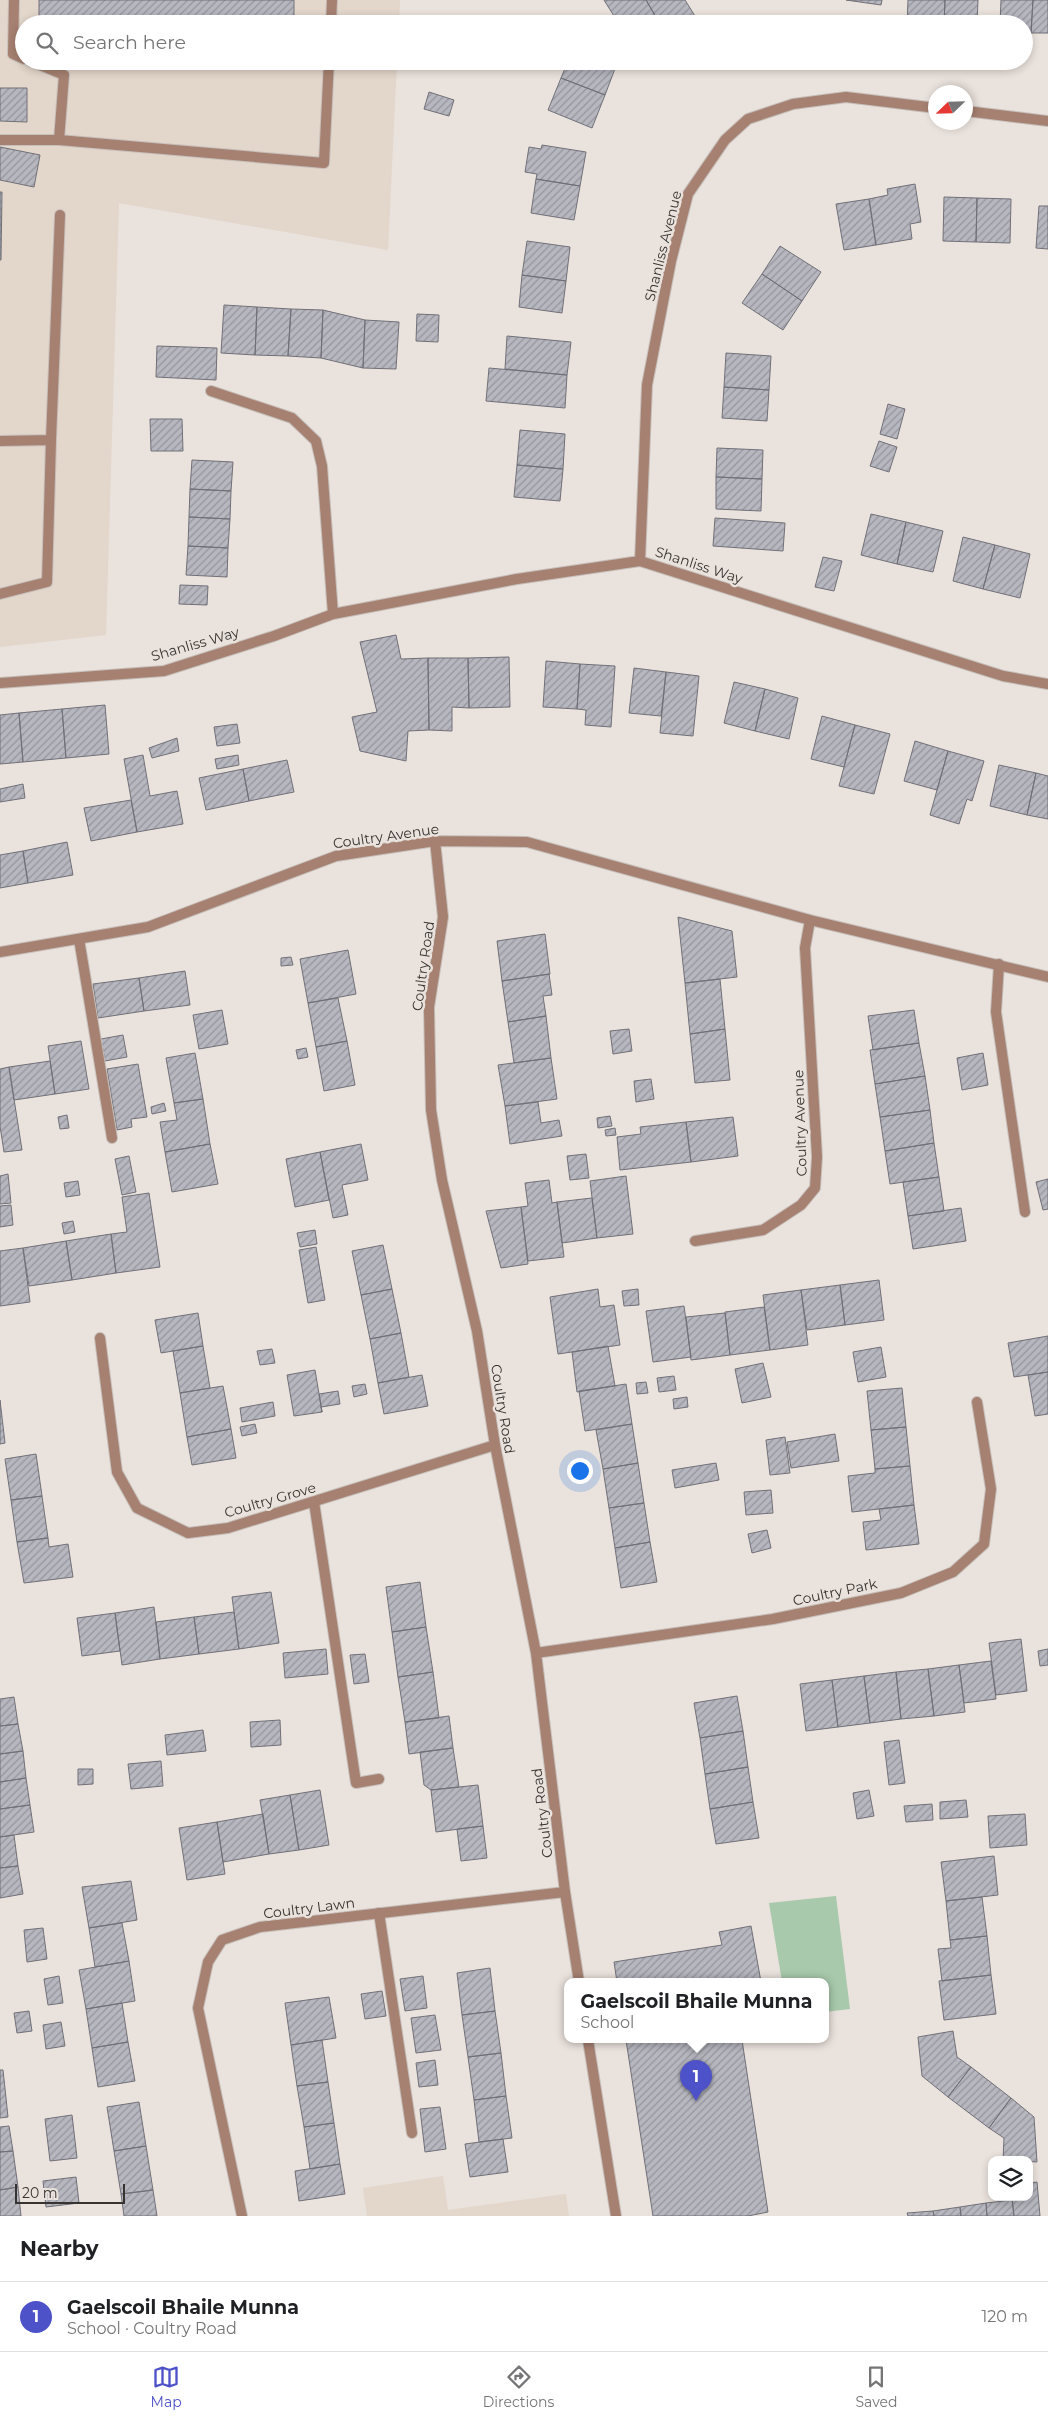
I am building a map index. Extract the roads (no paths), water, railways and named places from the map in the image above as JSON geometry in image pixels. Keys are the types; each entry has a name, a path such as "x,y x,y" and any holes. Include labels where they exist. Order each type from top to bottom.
{"street":[{"path":"14,0 13,54 15,55"},
{"path":"331,15 332,0"},
{"path":"52,70 64,75 59,140"},
{"path":"0,140 59,140 324,163 328,70"},
{"name":"Shanliss Avenue","path":"640,560 646,385 671,261 688,194 725,140 748,119 793,104 846,97 928,107"},
{"path":"973,112 1048,121"},
{"path":"0,594 46,582 60,215"},
{"path":"211,391 292,418 316,442 322,466 333,614"},
{"path":"0,441 51,440"},
{"name":"Shanliss Way","path":"0,683 164,671 274,636 333,614 517,579 640,560 1003,676 1048,684"},
{"name":"Coultry Avenue","path":"0,952 148,927 336,856 435,841 527,842 810,920 1048,977"},
{"name":"Coultry Road","path":"435,841 443,917 429,1007 431,1110 442,1180 477,1331 494,1445 536,1653 565,1892 578,1978"},
{"name":"Coultry Avenue","path":"695,1242 763,1230 802,1205 815,1188 817,1157 805,948 810,920"},
{"path":"79,939 112,1138"},
{"path":"999,964 996,1012 1025,1212"},
{"name":"Coultry Grove","path":"100,1338 117,1472 137,1508 188,1533 228,1528 494,1445"},
{"name":"Coultry Park","path":"536,1653 773,1619 901,1593 952,1572 984,1544 990,1489 977,1402"},
{"path":"314,1502 356,1783 379,1779"},
{"name":"Coultry Lawn","path":"242,2216 198,2008 208,1962 222,1940 260,1927 565,1892"},
{"path":"379,1914 412,2133"},
{"path":"588,2043 616,2216"}],"place":[{"name":"Gaelscoil Bhaile Munna","path":"696,2101"}]}
